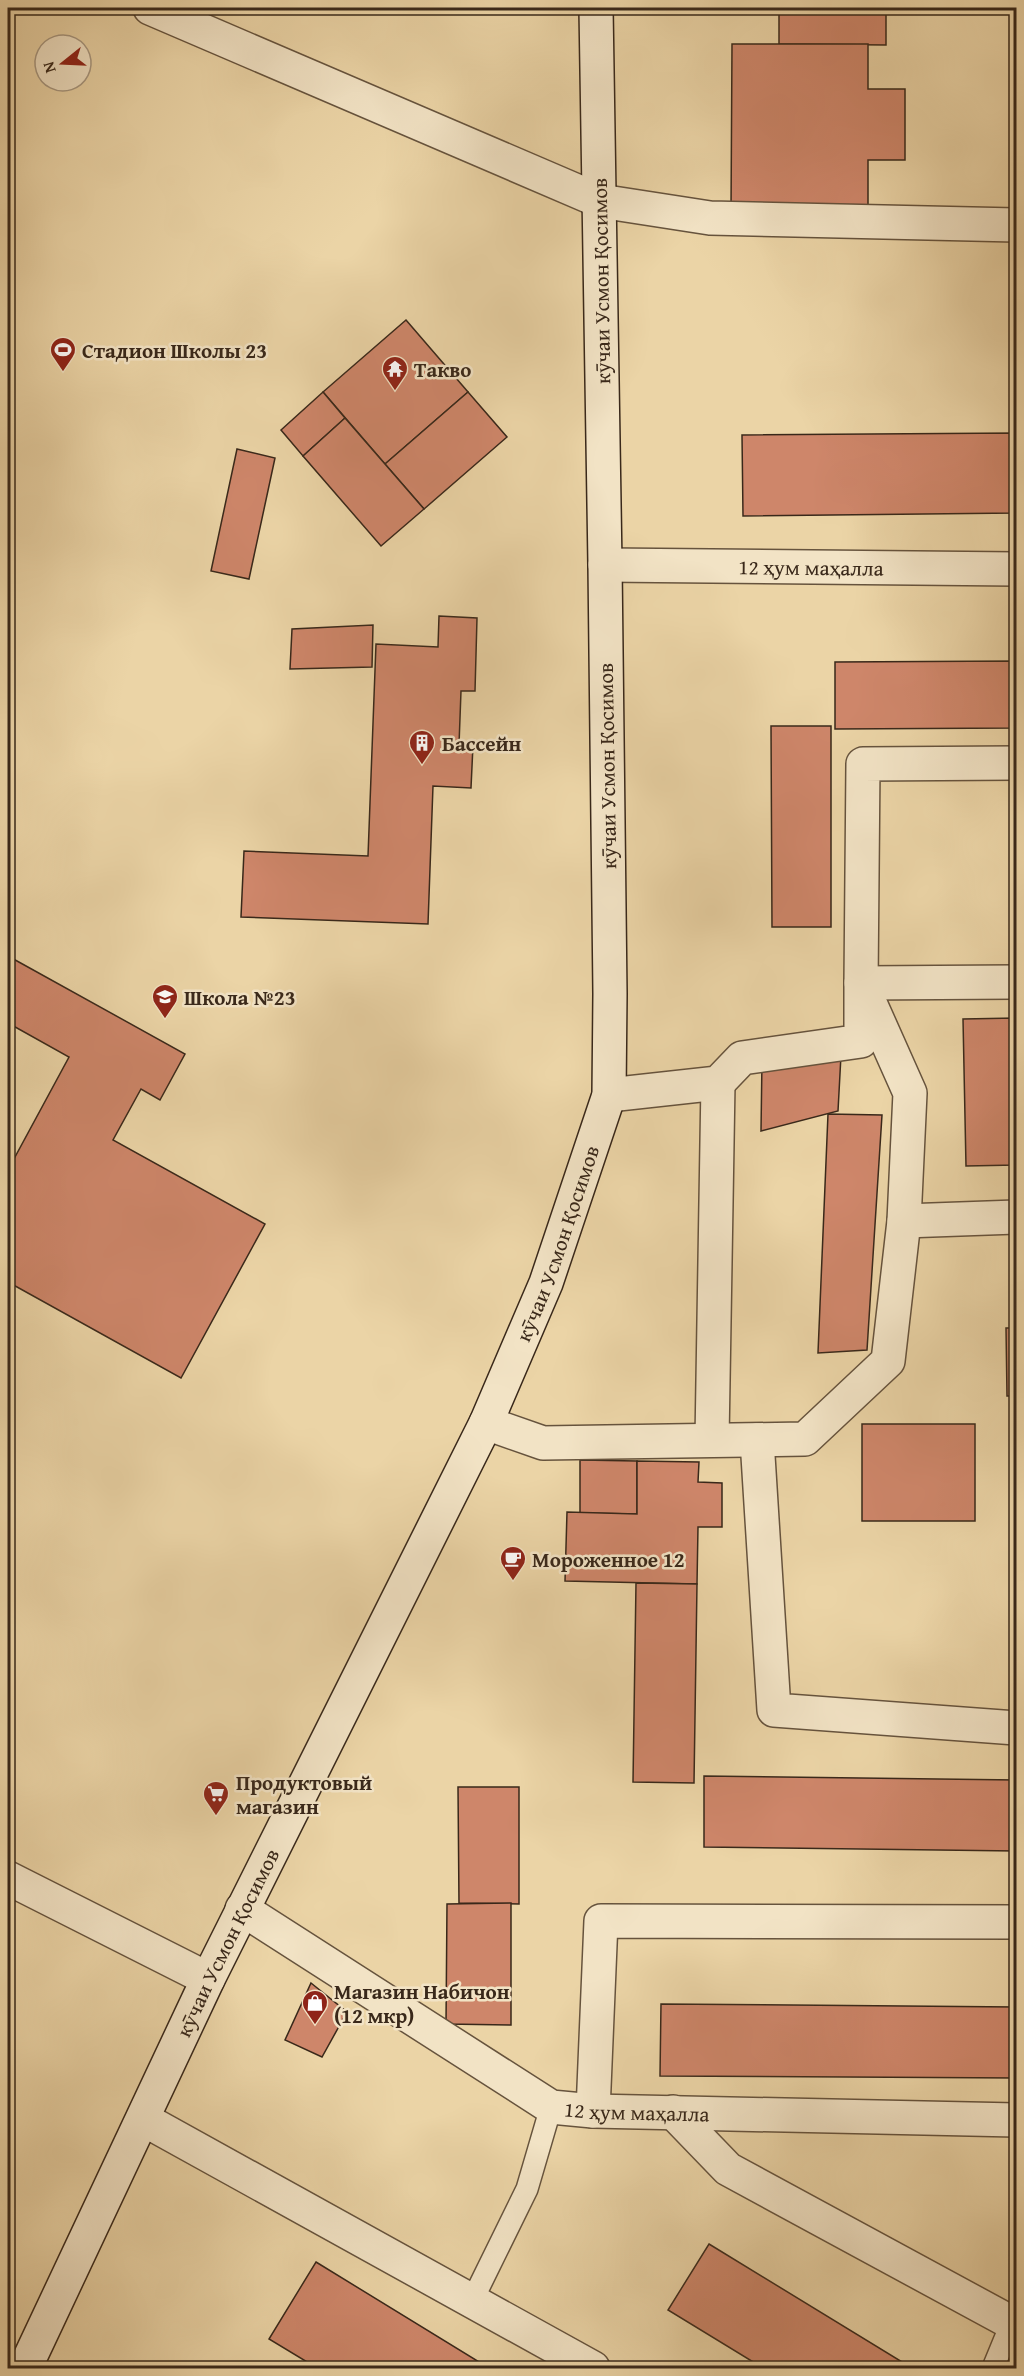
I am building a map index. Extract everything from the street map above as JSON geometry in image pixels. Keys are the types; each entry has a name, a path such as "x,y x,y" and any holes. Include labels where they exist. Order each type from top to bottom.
{"street":[{"path":"150,8 600,201 710,218 1017,225"},
{"name":"кӯчаи Усмон Қосимов","path":"25,2368 242,1909 486,1423 546,1283 609,1095 605,565 596,8"},
{"name":"12 ҳум маҳалла","path":"605,565 1017,569"},
{"path":"609,1095 718,1083 742,1058 861,1041 863,764 1017,763"},
{"path":"861,983 1017,982"},
{"path":"486,1423 543,1443 805,1439 888,1360 904,1221 910,1093 861,983"},
{"path":"712,1440 718,1083"},
{"path":"904,1221 1017,1217"},
{"path":"757,1440 774,1710 1017,1728"},
{"path":"8,1878 208,1979"},
{"name":"12 ҳум маҳалла","path":"242,1909 551,2107 593,2110 1017,2120"},
{"path":"593,2110 601,1921 1017,1922"},
{"path":"673,2112 728,2169 1014,2317"},
{"path":"143,2118 593,2368"}],"lane":[{"path":"472,2301 527,2189 551,2107"},
{"path":"993,2368 1014,2317"}],"building":[{"path":"779,8 886,8 886,45 779,44"},
{"path":"732,44 868,44 868,89 905,89 905,160 868,160 868,212 731,211"},
{"name":"Такво","path":"406,320 468,392 385,464 323,392"},
{"path":"323,392 345,418 303,456 281,430"},
{"path":"468,392 507,437 424,509 385,464"},
{"path":"345,418 424,509 381,546 303,456"},
{"path":"1016,433 1016,513 743,516 742,435"},
{"path":"237,449 275,458 249,579 211,571"},
{"name":"Бассейн","path":"439,616 477,618 475,691 461,691 459,745 473,745 471,788 433,786 428,924 241,917 244,851 368,856 376,644 438,647"},
{"path":"373,625 372,667 290,669 292,629"},
{"path":"1016,661 1016,728 835,729 835,662"},
{"path":"771,726 831,726 831,927 772,927"},
{"path":"8,956 185,1054 160,1100 141,1089 113,1140 265,1224 181,1378 8,1282 8,1170 69,1057 8,1023"},
{"path":"1016,1018 1016,1165 966,1166 963,1019"},
{"path":"841,1055 838,1111 761,1131 762,1060"},
{"path":"828,1114 882,1115 867,1350 818,1353"},
{"path":"1006,1328 1016,1328 1016,1396 1007,1396"},
{"path":"862,1424 975,1424 975,1521 862,1521"},
{"path":"580,1460 637,1461 637,1514 580,1513"},
{"path":"637,1461 699,1462 698,1482 722,1483 722,1527 698,1527 697,1584 565,1581 567,1512 637,1514"},
{"path":"636,1583 697,1584 694,1783 633,1782"},
{"path":"704,1776 1016,1780 1016,1851 704,1847"},
{"path":"458,1787 519,1787 519,1904 459,1903"},
{"path":"511,1903 511,2025 446,2024 447,1904"},
{"name":"Магазин Набичон (12 мкр)","path":"311,1983 347,2012 322,2057 285,2040"},
{"path":"661,2004 1016,2007 1016,2078 660,2076"},
{"path":"709,2244 912,2368 763,2368 668,2310"},
{"path":"316,2262 489,2368 317,2368 269,2339"}],"place":[{"name":"Стадион Школы 23","path":"63,373"},
{"name":"Такво","path":"395,392"},
{"name":"Бассейн","path":"422,766"},
{"name":"Школа №23","path":"165,1020"},
{"name":"Мороженное 12","path":"513,1582"},
{"name":"Продуктовый магазин","path":"216,1817"},
{"name":"Магазин Набичон (12 мкр)","path":"315,2026"}]}
